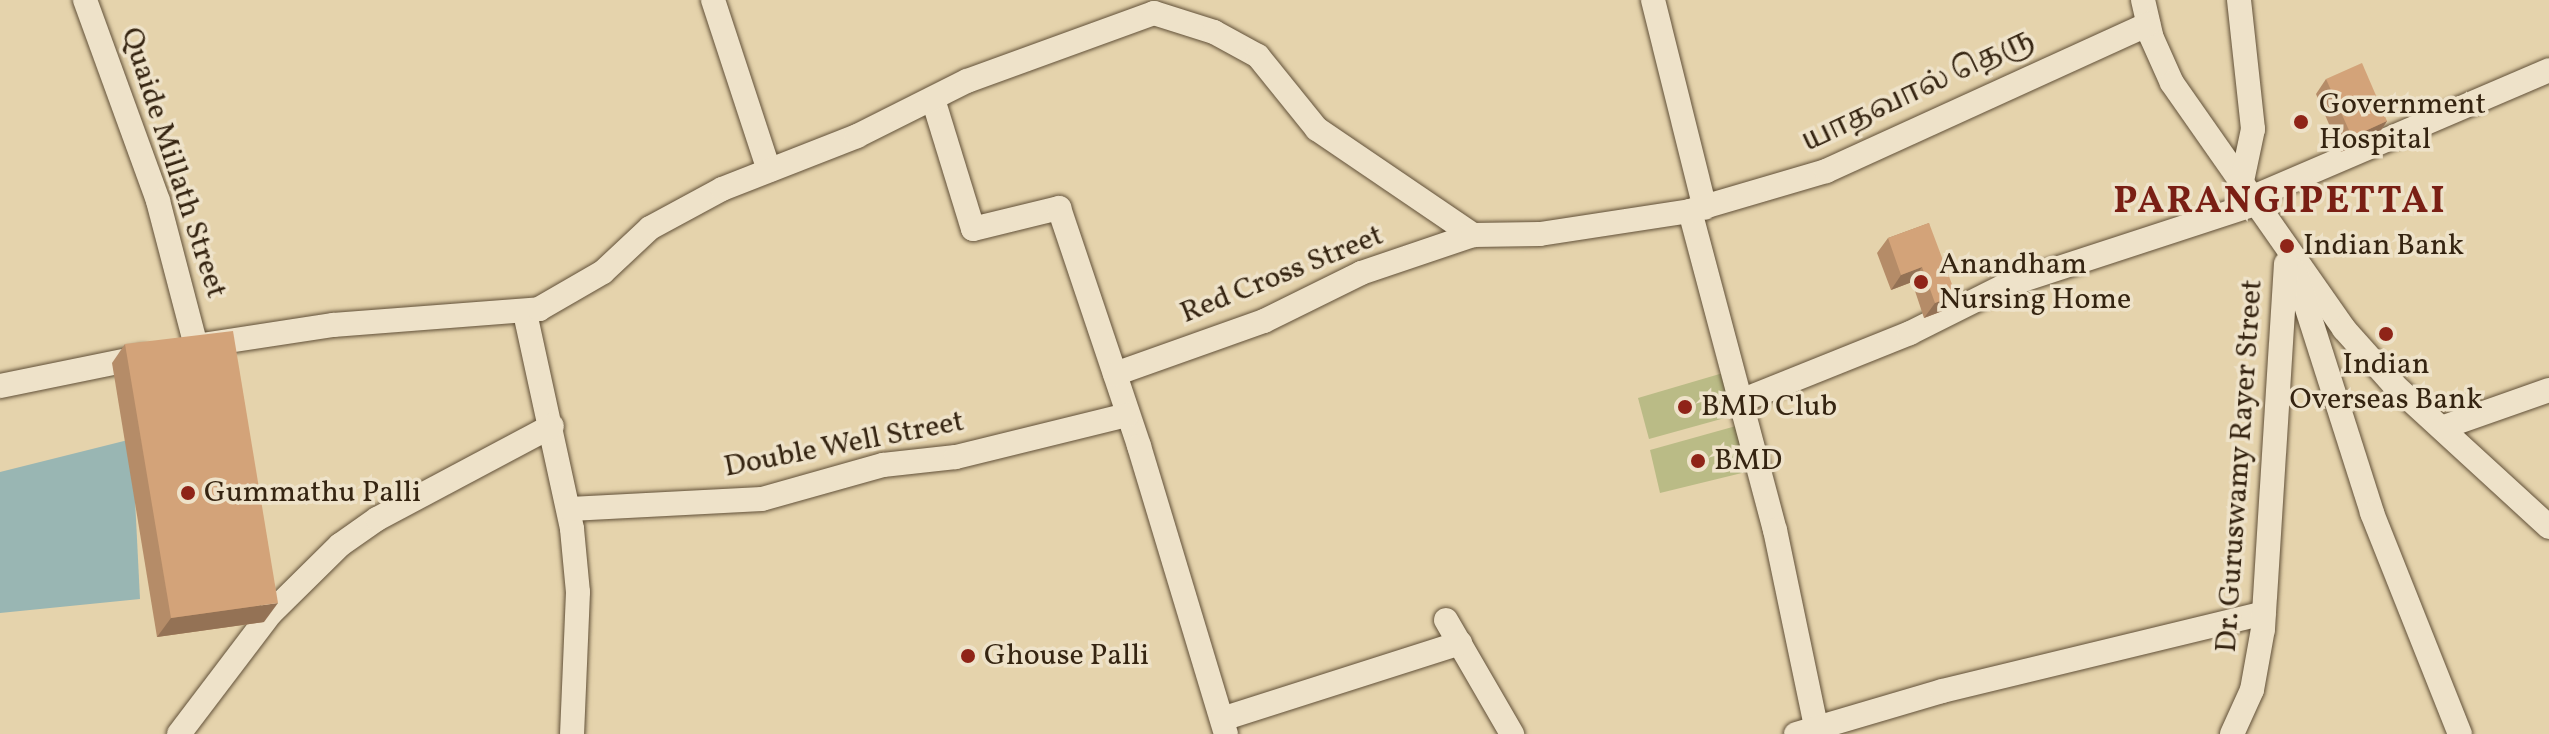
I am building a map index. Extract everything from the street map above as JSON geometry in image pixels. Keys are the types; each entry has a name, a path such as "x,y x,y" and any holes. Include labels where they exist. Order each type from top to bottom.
{"street":[{"name":"Quaide Millath Street","path":"85,0 158,201 182,349"},
{"path":"713,0 769,170"},
{"path":"1653,0 1741,401 1775,530 1806,730 2264,613"},
{"path":"2239,0 2253,129 2251,194"},
{"path":"0,386 182,349 333,325 525,313 574,292 666,218 769,170 857,136 967,81 1152,7 1214,32 1258,56 1317,129 1473,235"},
{"path":"2145,7 2172,83 2344,329 2394,385 2444,427 2549,527"},
{"name":"யாதவால் தெரு","path":"1473,235 1540,234 1697,209 1859,159 2145,7"},
{"path":"1741,401 1910,333 2004,286 2251,194 2549,70"},
{"path":"933,99 973,229 1059,208 1115,374 1224,727 1460,643"},
{"name":"Red Cross Street","path":"1115,374 1264,321 1361,273 1473,235"},
{"path":"2287,246 2372,513 2460,734"},
{"name":"Dr. Guruswamy Rayer Street","path":"2232,734 2252,690 2264,613 2287,246"},
{"path":"525,313 570,509 578,592 572,734"},
{"path":"2444,427 2549,390"},
{"name":"Double Well Street","path":"570,509 762,499 883,465 956,457 1127,415"},
{"path":"179,734 271,613 340,545 377,519 552,426"},
{"path":"1446,620 1512,734"}],"green space":[{"name":"BMD Club","path":"1723,373 1732,416 1649,439 1638,398"},
{"name":"BMD","path":"1736,426 1746,472 1660,493 1650,450"}],"water":[{"name":"Gummathu Palli","path":"132,439 140,599 0,613 0,472"}],"building":[{"path":"2362,63 2387,121 2352,137 2326,79"},
{"path":"1929,223 1956,295 1935,303 1922,267 1901,275 1888,238"},
{"name":"Gummathu Palli","path":"233,331 278,603 171,618 125,344"}],"place":[{"name":"Government Hospital","path":"2301,122"},
{"name":"Indian Bank","path":"2287,246"},
{"name":"Anandham Nursing Home","path":"1921,282"},
{"name":"Indian Overseas Bank","path":"2386,334"},
{"name":"BMD Club","path":"1685,407"},
{"name":"BMD","path":"1698,461"},
{"name":"Gummathu Palli","path":"188,493"},
{"name":"Ghouse Palli","path":"968,656"}],"district":[{"name":"PARANGIPETTAI","path":"2280,203"}]}
